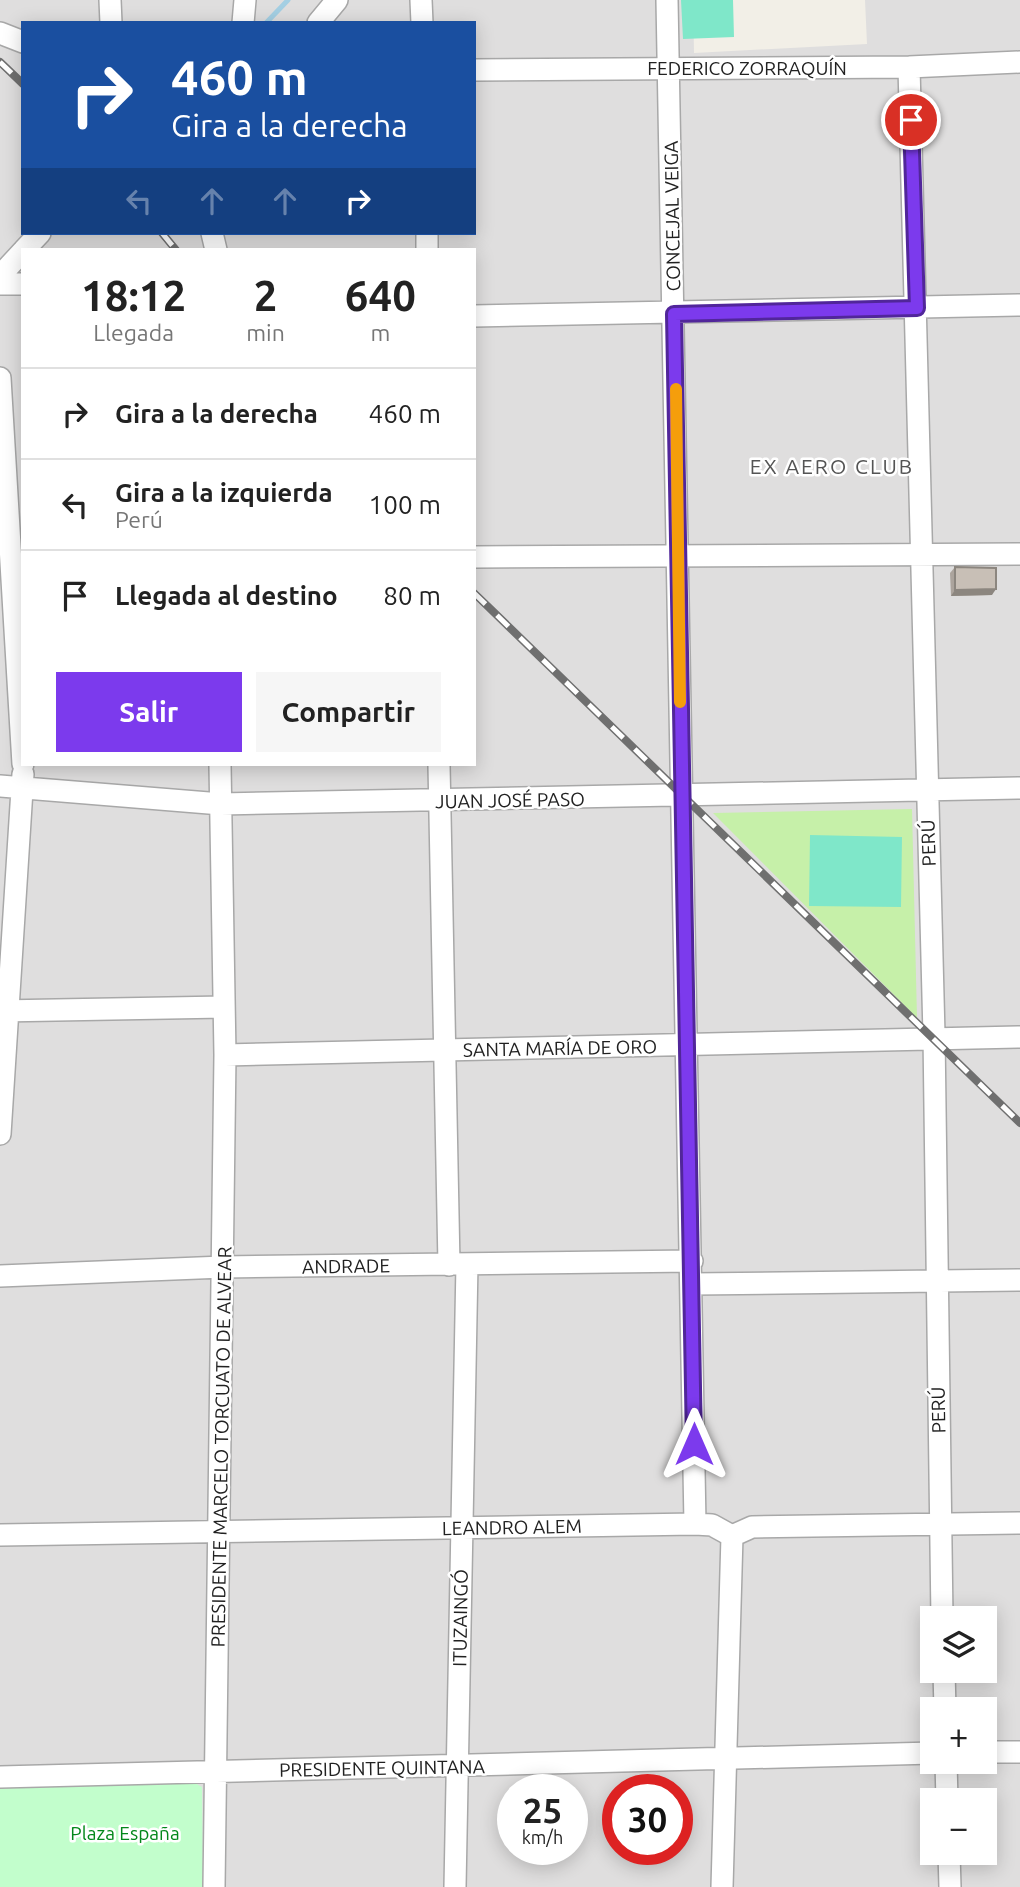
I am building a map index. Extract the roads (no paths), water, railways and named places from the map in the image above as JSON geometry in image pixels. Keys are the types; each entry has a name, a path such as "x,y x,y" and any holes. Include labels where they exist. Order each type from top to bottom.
{"street":[{"path":"110,0 111,21"},
{"path":"243,21 245,0"},
{"path":"320,21 337,0"},
{"path":"421,0 422,21"},
{"name":"CONCEJAL VEIGA","path":"667,0 680,557 681,797 695,1524"},
{"path":"0,33 21,41"},
{"name":"FEDERICO ZORRAQUÍN","path":"476,70 909,67 1020,62"},
{"name":"PERÚ","path":"909,67 934,1040 942,1606"},
{"path":"26,248 38,235"},
{"path":"0,276 21,253"},
{"path":"0,284 21,284"},
{"path":"476,316 1020,305"},
{"path":"0,377 21,733"},
{"path":"476,557 1020,554"},
{"name":"PRESIDENTE MARCELO TORCUATO DE ALVEAR","path":"214,1887 225,1055 220,766"},
{"name":"ITUZAINGÓ","path":"439,766 444,1050 458,1265 462,1528 455,1887"},
{"path":"0,1134 4,1011 23,771"},
{"name":"JUAN JOSÉ PASO","path":"0,786 23,771 220,804 681,797 1020,788"},
{"path":"4,1011 225,1007"},
{"name":"SANTA MARÍA DE ORO","path":"225,1055 1020,1037"},
{"name":"ANDRADE","path":"0,1276 223,1268 692,1261"},
{"path":"692,1284 1020,1279"},
{"path":"722,1887 728,1759 732,1536 752,1527 1020,1523"},
{"name":"LEANDRO ALEM","path":"0,1535 695,1524 712,1525 732,1536"},
{"path":"997,1752 1020,1752"},
{"name":"PRESIDENTE QUINTANA","path":"0,1777 920,1754"},
{"path":"949,1865 950,1887"}],"waterway":[{"path":"268,21 288,0"}],"railway":[{"path":"0,62 21,82"},
{"path":"164,235 174,248"},
{"path":"476,595 1020,1123"}],"district":[{"name":"EX AERO CLUB","path":"832,466"}],"park label":[{"name":"Plaza España","path":"125,1833"}]}
